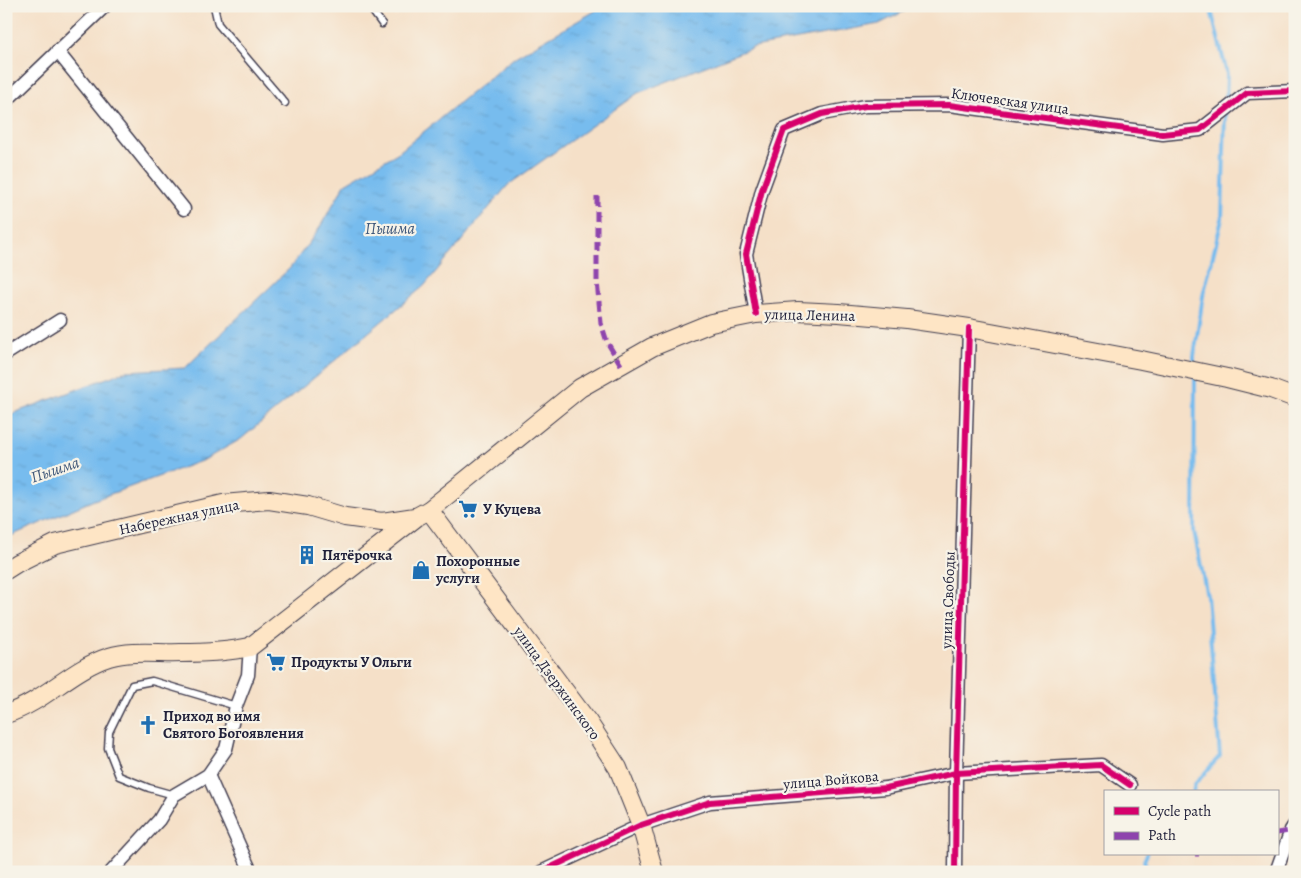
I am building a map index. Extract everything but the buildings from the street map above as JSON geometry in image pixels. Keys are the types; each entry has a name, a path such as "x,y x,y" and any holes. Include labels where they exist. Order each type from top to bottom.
{"main road":[{"name":"улица Ленина","path":"250,647 580,388 652,347 711,323 756,314 798,312 839,313 907,319 969,328 1141,360 1271,389 1295,398"},
{"name":"Набережная улица","path":"6,570 55,544 223,504 269,500 308,506 345,516 382,522 423,513"},
{"name":"улица Дзержинского","path":"423,513 588,722 618,768 642,825 654,872"},
{"path":"6,714 21,709 84,668 110,657 134,652 228,652 250,647"}],"street":[{"path":"6,101 105,6"},
{"path":"57,51 184,209"},
{"name":"Ключевская улица","path":"756,314 746,254 762,190 784,130 822,114 866,106 949,105 1163,134 1200,130 1247,93 1295,91"},
{"path":"6,354 60,320"},
{"name":"улица Свободы","path":"955,872 956,773 969,328"},
{"path":"111,872 159,820 174,795 208,775 226,750 236,706 248,674 250,647"},
{"name":"улица Войкова","path":"541,872 642,825 710,802 886,788 956,773 1101,765 1130,785"},
{"path":"208,775 251,872"},
{"path":"1276,872 1291,830 1295,824"}],"lane":[{"path":"214,6 218,24 285,103"},
{"path":"369,6 382,24"},
{"path":"174,795 149,788 119,776 108,748 109,732 132,685 152,681 236,706"}],"water":[{"name":"Пышма","path":"600,6 915,6 879,24 754,47 638,93 508,185 424,286 241,439 204,460 94,500 6,538 6,416 126,371 185,368 290,268 317,232 345,184 399,152 515,57 595,11"}],"waterway":[{"path":"1210,6 1227,74 1226,104"},
{"path":"1194,367 1203,296 1222,219 1225,114"},
{"path":"1194,790 1195,784 1220,756 1207,596 1194,531 1195,376"},
{"path":"1146,856 1144,861 1150,872"}],"marked path":[{"path":"597,196 597,281 601,323 607,342 621,365"},
{"path":"1278,833 1295,830"}],"cycle path":[{"path":"756,314 746,254 762,190 784,130 822,114 865,106 949,105 1163,134 1200,130 1247,93 1295,91"},
{"path":"955,872 956,773 969,328"},
{"path":"541,872 641,825 710,802 886,788 956,773 1101,765 1130,785"}],"place":[{"name":"У Куцева","path":"468,509"},
{"name":"Пятёрочка","path":"307,555"},
{"name":"Похоронные услуги","path":"421,570"},
{"name":"Продукты У Ольги","path":"276,662"},
{"name":"Приход во имя Святого Богоявления","path":"148,725"}]}
